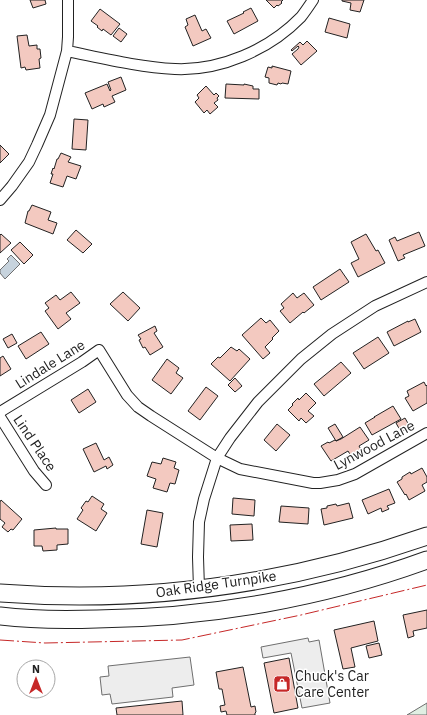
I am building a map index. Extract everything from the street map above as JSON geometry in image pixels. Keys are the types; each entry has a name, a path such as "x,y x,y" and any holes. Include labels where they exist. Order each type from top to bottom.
{"highway":[{"name":"Oak Ridge Turnpike","path":"0,593 23,595 98,596 200,589 255,581 322,567 427,536"},
{"name":"Oak Ridge Turnpike","path":"0,616 48,619 117,619 201,612 262,604 361,582 427,560"},
{"path":"200,589 201,612"}],"street":[{"path":"0,200 12,186 28,162 50,114 67,52 68,0"},
{"path":"67,52 150,67 176,69 200,68 228,62 254,51 272,41 301,17 313,0"},
{"path":"200,589 198,563 199,522 204,499 217,458 230,438 263,397 301,359 343,326 375,306 427,282"},
{"name":"Lindale Lane","path":"0,412 99,350 127,395 138,407 217,458"},
{"name":"Lind Place","path":"0,417 34,471 46,485"},
{"name":"Lynwood Lane","path":"217,458 240,469 306,482 320,483 338,480 354,474 427,432"}],"green space":[{"path":"427,703 427,715 407,715"}],"shaded area":[{"path":"11,255 20,264 5,279 0,273 0,270 9,261 7,259"},
{"path":"308,638 309,642 319,640 330,703 302,708 291,653 263,658 261,647"},
{"path":"190,657 194,685 172,688 173,697 112,704 110,694 102,695 100,677 109,676 108,666"}],"building":[{"path":"30,0 45,0 46,4 33,8"},
{"path":"266,0 283,0 281,2 282,3 274,8"},
{"path":"342,0 364,0 360,12 350,10 351,3"},
{"path":"251,8 258,21 234,34 227,21"},
{"path":"100,9 120,24 111,35 103,29 102,31 91,21"},
{"path":"195,15 202,31 206,29 211,38 193,46 185,27 188,25 186,19"},
{"path":"329,18 350,24 347,38 325,32"},
{"path":"119,28 127,34 121,42 113,36"},
{"path":"27,35 29,46 37,45 37,49 40,49 40,68 26,70 25,67 21,68 17,36"},
{"path":"307,41 317,51 301,65 292,54 299,47 298,46 292,51 291,50 300,42 303,45"},
{"path":"272,66 291,71 288,84 278,83 277,85 269,83 269,78 265,77 268,67 272,68"},
{"path":"121,77 126,90 112,96 115,102 104,107 103,104 92,109 85,93 107,84 110,91 108,82"},
{"path":"226,84 244,84 253,86 253,89 259,89 259,99 225,98"},
{"path":"206,86 214,95 216,93 219,96 217,98 218,100 214,103 218,107 210,114 207,110 204,113 195,102 199,98 197,95"},
{"path":"74,119 88,120 86,150 72,149"},
{"path":"0,145 9,154 0,163"},
{"path":"61,153 71,157 68,162 81,166 76,179 67,176 63,187 50,183 53,168 54,169 57,159"},
{"path":"32,205 51,212 48,220 57,223 53,234 25,223 28,211"},
{"path":"76,230 92,244 83,253 67,240"},
{"path":"419,232 425,246 403,255 405,258 398,261 389,240 395,237 397,241"},
{"path":"1,234 11,243 0,253 0,235"},
{"path":"366,234 376,251 378,250 385,263 358,277 351,263 359,259 351,242"},
{"path":"20,242 33,255 24,264 11,250"},
{"path":"340,269 349,282 321,300 313,287"},
{"path":"71,292 80,303 66,313 71,319 58,329 45,311 49,308 45,303 56,295 60,300"},
{"path":"123,292 140,308 128,321 110,304"},
{"path":"293,293 297,298 304,293 314,305 290,323 280,311 284,308 281,304"},
{"path":"261,318 266,323 270,320 279,331 265,347 270,353 263,359 242,335"},
{"path":"415,319 421,332 394,346 387,332"},
{"path":"155,326 157,331 154,333 163,347 150,355 145,347 143,348 139,340 141,339 138,335"},
{"path":"41,332 49,344 26,359 18,346"},
{"path":"12,334 17,343 8,348 3,339"},
{"path":"378,337 389,353 364,369 353,353"},
{"path":"231,347 237,351 239,349 250,359 230,381 211,364 218,357 220,358"},
{"path":"3,356 11,369 0,376 0,358"},
{"path":"167,359 179,368 176,373 183,378 171,394 152,380"},
{"path":"341,362 351,373 324,396 314,384"},
{"path":"235,378 242,386 235,392 228,385"},
{"path":"424,382 426,386 427,385 427,403 413,411 405,398 409,396 407,391"},
{"path":"206,387 218,396 200,420 188,411"},
{"path":"88,389 96,402 79,413 71,400"},
{"path":"306,393 316,403 308,411 314,416 306,423 301,418 299,421 288,410 298,398 299,400"},
{"path":"393,406 401,419 372,435 365,423"},
{"path":"405,418 410,427 401,432 396,423"},
{"path":"277,424 290,435 276,451 264,440"},
{"path":"335,424 343,437 336,441 328,428"},
{"path":"360,427 369,440 359,446 364,455 354,461 348,451 331,461 321,446 328,442 341,439"},
{"path":"96,443 104,460 109,457 113,465 107,469 106,466 94,472 83,449"},
{"path":"163,458 176,462 174,468 179,470 175,484 170,483 167,492 153,488 156,479 147,476 152,462 161,464"},
{"path":"422,468 427,477 427,482 422,485 425,491 409,500 397,482 410,472 411,474"},
{"path":"389,489 395,503 387,506 389,509 382,512 381,508 368,514 362,500"},
{"path":"92,496 104,504 101,509 107,513 96,531 77,519 83,510 81,508"},
{"path":"233,498 255,500 254,516 232,514"},
{"path":"1,500 22,519 13,530 11,529 8,532 2,527 5,523 0,519"},
{"path":"349,503 353,518 324,525 321,509 336,504 337,506"},
{"path":"281,506 309,508 308,524 279,522"},
{"path":"147,510 163,513 157,547 141,544"},
{"path":"252,524 253,540 231,541 230,525"},
{"path":"56,528 68,529 68,544 57,545 57,550 43,551 42,546 34,546 34,530"},
{"path":"427,610 427,628 413,631 414,636 408,638 403,615"},
{"path":"374,621 378,641 351,648 355,667 343,669 334,630"},
{"path":"379,643 382,655 369,658 366,646"},
{"path":"289,658 298,708 274,713 264,663"},
{"path":"243,667 251,707 255,706 255,715 227,715 226,711 221,712 220,706 225,705 222,689 219,689 216,672"},
{"path":"182,701 183,715 117,715 116,708"}],"power":[{"path":"0,640 45,643 182,640 301,615 427,585"}],"place":[{"name":"Chuck's Car Care Center","path":"282,684"}]}
